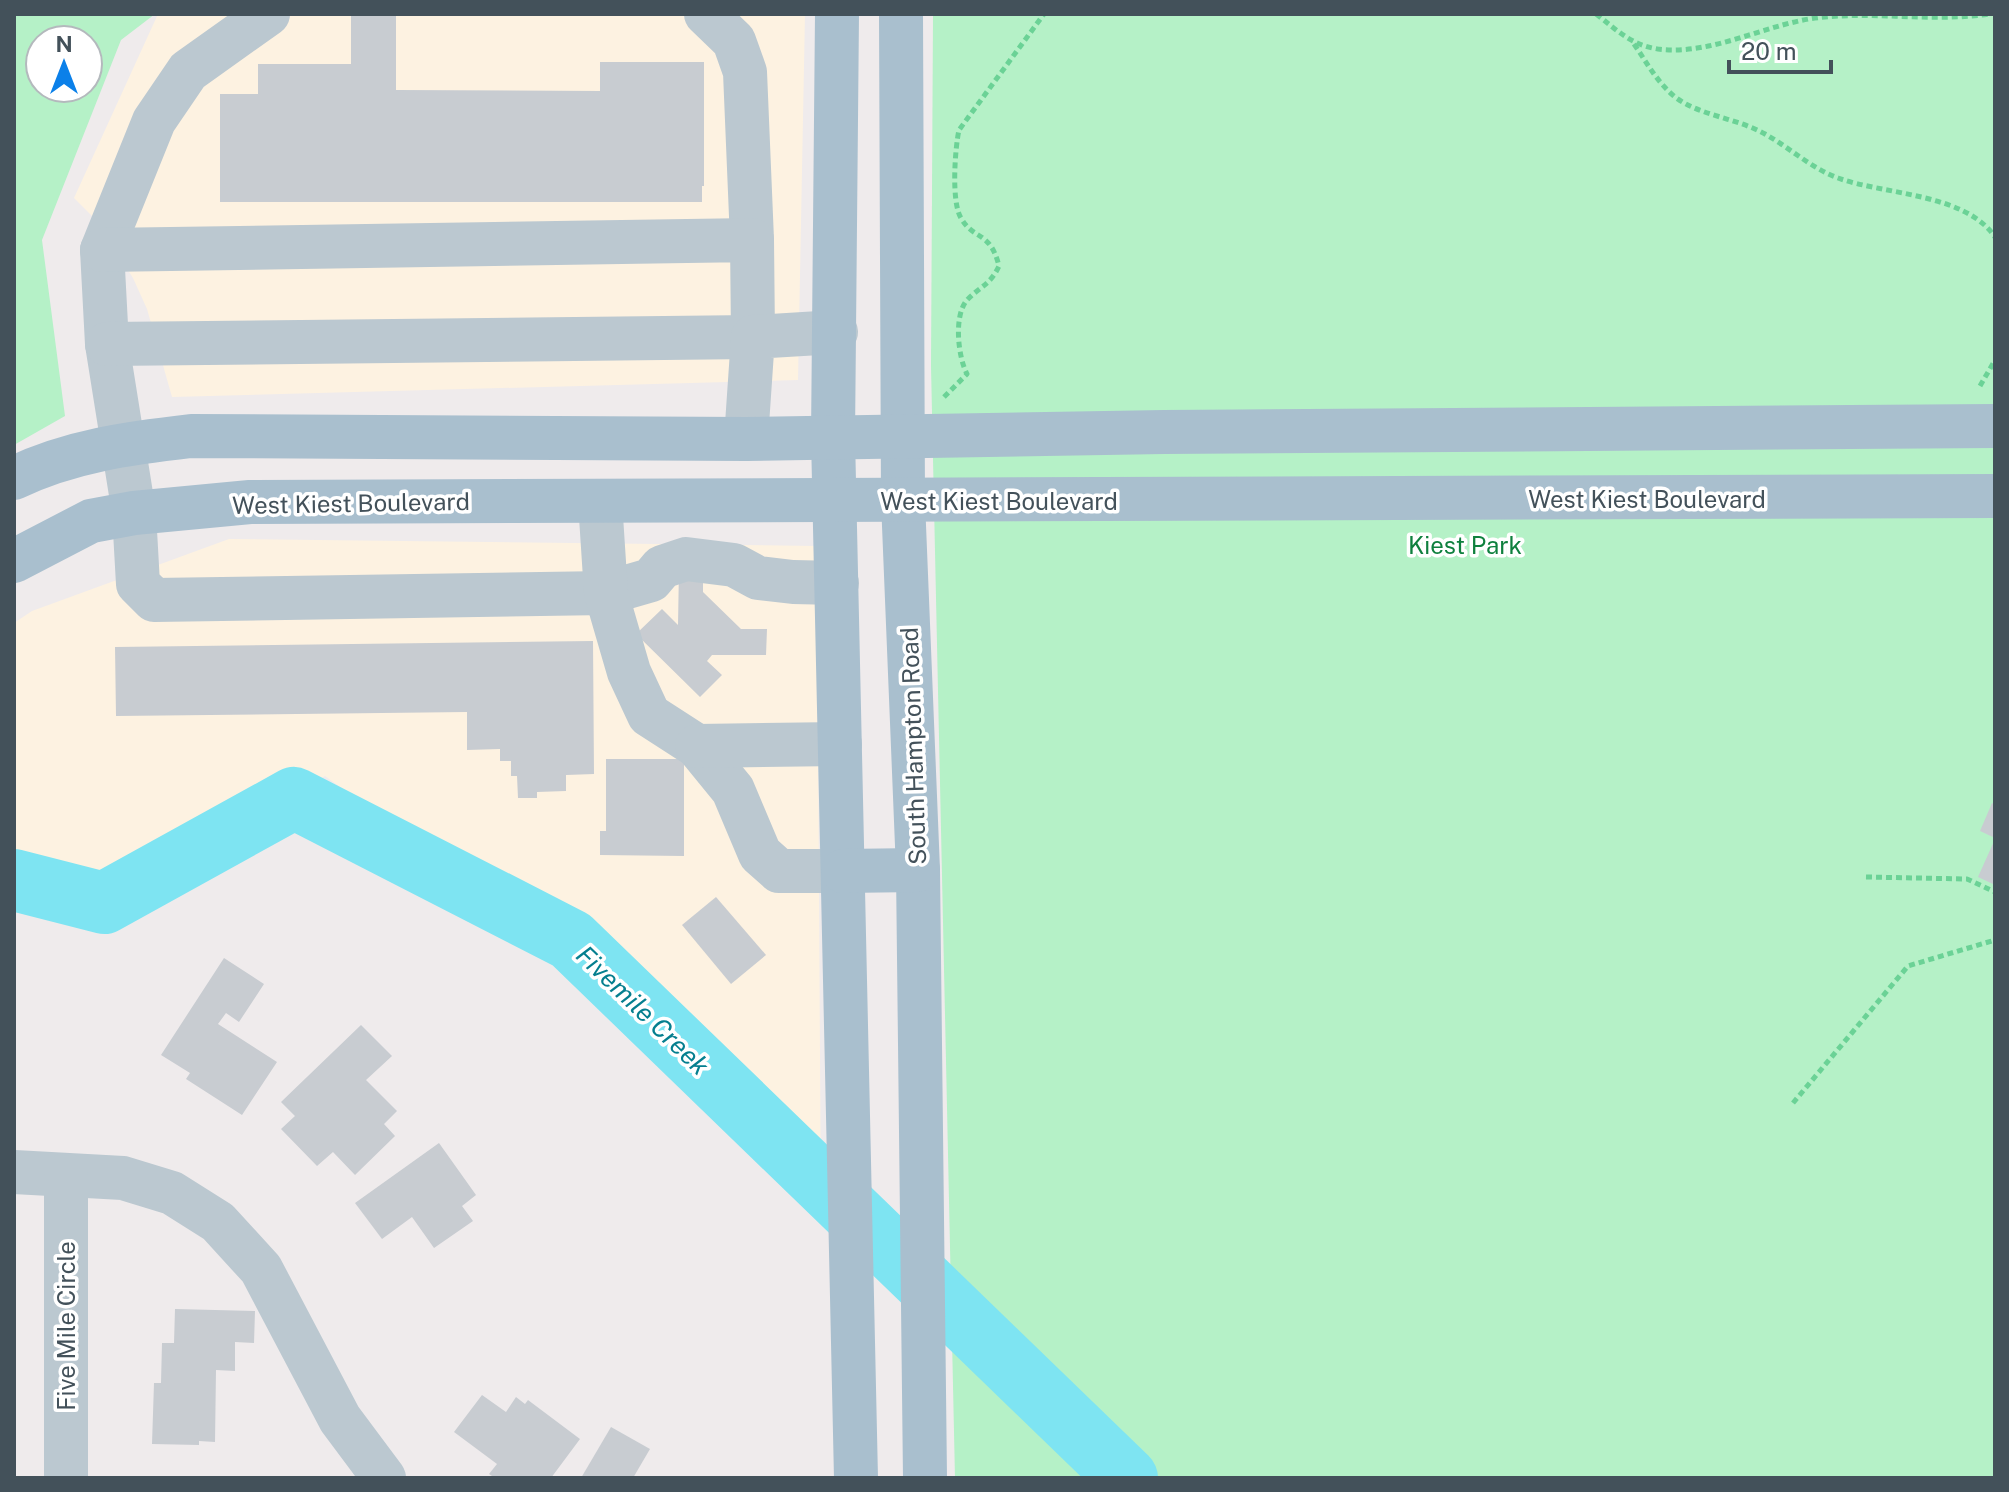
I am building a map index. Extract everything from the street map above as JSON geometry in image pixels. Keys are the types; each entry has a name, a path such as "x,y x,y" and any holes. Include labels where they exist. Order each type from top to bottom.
{"main road":[{"path":"837,14 833,437 856,1478"},
{"name":"South Hampton Road","path":"901,14 903,501 918,870 925,1478"},
{"path":"14,478 73,456 122,444 191,436 746,439 1987,407"},
{"name":"West Kiest Boulevard","path":"14,561 91,521 134,513 250,502 1995,496"},
{"path":"843,871 918,870"}],"street":[{"path":"268,14 188,71 154,121 102,250 107,344 134,513 138,584 154,600 606,593 651,580 662,567 686,559 734,565 758,578 837,583"},
{"path":"706,14 734,41 745,72 753,337 746,439"},
{"path":"102,250 752,240"},
{"path":"107,344 753,337 836,332"},
{"path":"600,501 606,593 629,672 649,715 697,746 733,790 760,854 779,871 843,871"},
{"path":"697,746 840,744"},
{"path":"14,1172 123,1178 172,1193 218,1222 261,1269 340,1419 384,1478"},
{"name":"Five Mile Circle","path":"66,1175 66,1478"}],"path":[{"path":"943,398 967,374 959,359 960,317 965,301 991,282 999,266 995,249 960,217 956,202 956,143 959,130 1044,14"},
{"path":"1596,14 1634,44 1659,81 1677,98 1764,133 1816,168 1840,179 1938,202 1968,213 1995,237"},
{"path":"1634,44 1661,49 1692,48 1823,17 1937,18 1990,14"},
{"path":"1987,407 1995,360"},
{"path":"1866,877 1967,879 1995,892"},
{"path":"1793,1103 1908,966 1995,940"}],"shaded area":[{"path":"158,14 805,14 798,380 172,397 147,309 133,278 97,221 74,198"},
{"path":"229,539 817,546 821,1225 740,1120 640,1005 325,776 117,904 14,871 14,623 32,611"}],"green space":[{"path":"14,14 155,14 121,40 104,83 104,24 24,24 24,104 96,104 42,240 65,416 14,445"},
{"name":"Kiest Park","path":"933,14 1995,14 1995,1478 955,1478 931,366"}],"building":[{"path":"351,16 396,16 396,90 600,91 600,62 704,62 702,202 220,202 220,94 258,94 258,64 351,64"},
{"path":"679,568 703,568 703,592 741,629 767,629 766,655 712,655 707,661 722,675 700,697 636,634 662,609 678,625"},
{"path":"593,641 594,774 566,775 566,791 537,792 537,798 518,798 517,776 511,776 511,761 500,761 500,749 467,750 467,712 116,716 115,647"},
{"path":"606,759 684,759 684,856 600,855 600,831 606,831"},
{"path":"1992,803 1995,805 1995,838 1980,831"},
{"path":"1995,839 1995,885 1978,877"},
{"path":"716,897 766,955 731,984 682,925"},
{"path":"224,958 264,984 239,1022 226,1013 218,1024 277,1062 242,1115 186,1079 190,1073 161,1055"},
{"path":"361,1025 392,1056 366,1080 397,1111 384,1124 395,1136 355,1175 333,1152 317,1166 281,1129 295,1116 281,1102"},
{"path":"439,1143 476,1195 462,1206 473,1221 434,1248 412,1217 382,1239 355,1203"},
{"path":"175,1309 255,1311 254,1343 235,1342 235,1371 216,1370 215,1442 199,1441 199,1445 152,1444 154,1383 161,1383 162,1343 174,1343"},
{"path":"482,1395 506,1412 516,1397 525,1404 528,1400 580,1439 551,1478 495,1478 489,1474 497,1464 454,1432"},
{"path":"611,1427 650,1449 633,1478 581,1478"}],"waterway":[{"name":"Fivemile Creek","path":"14,880 104,903 294,798 571,940 1127,1478"}]}
